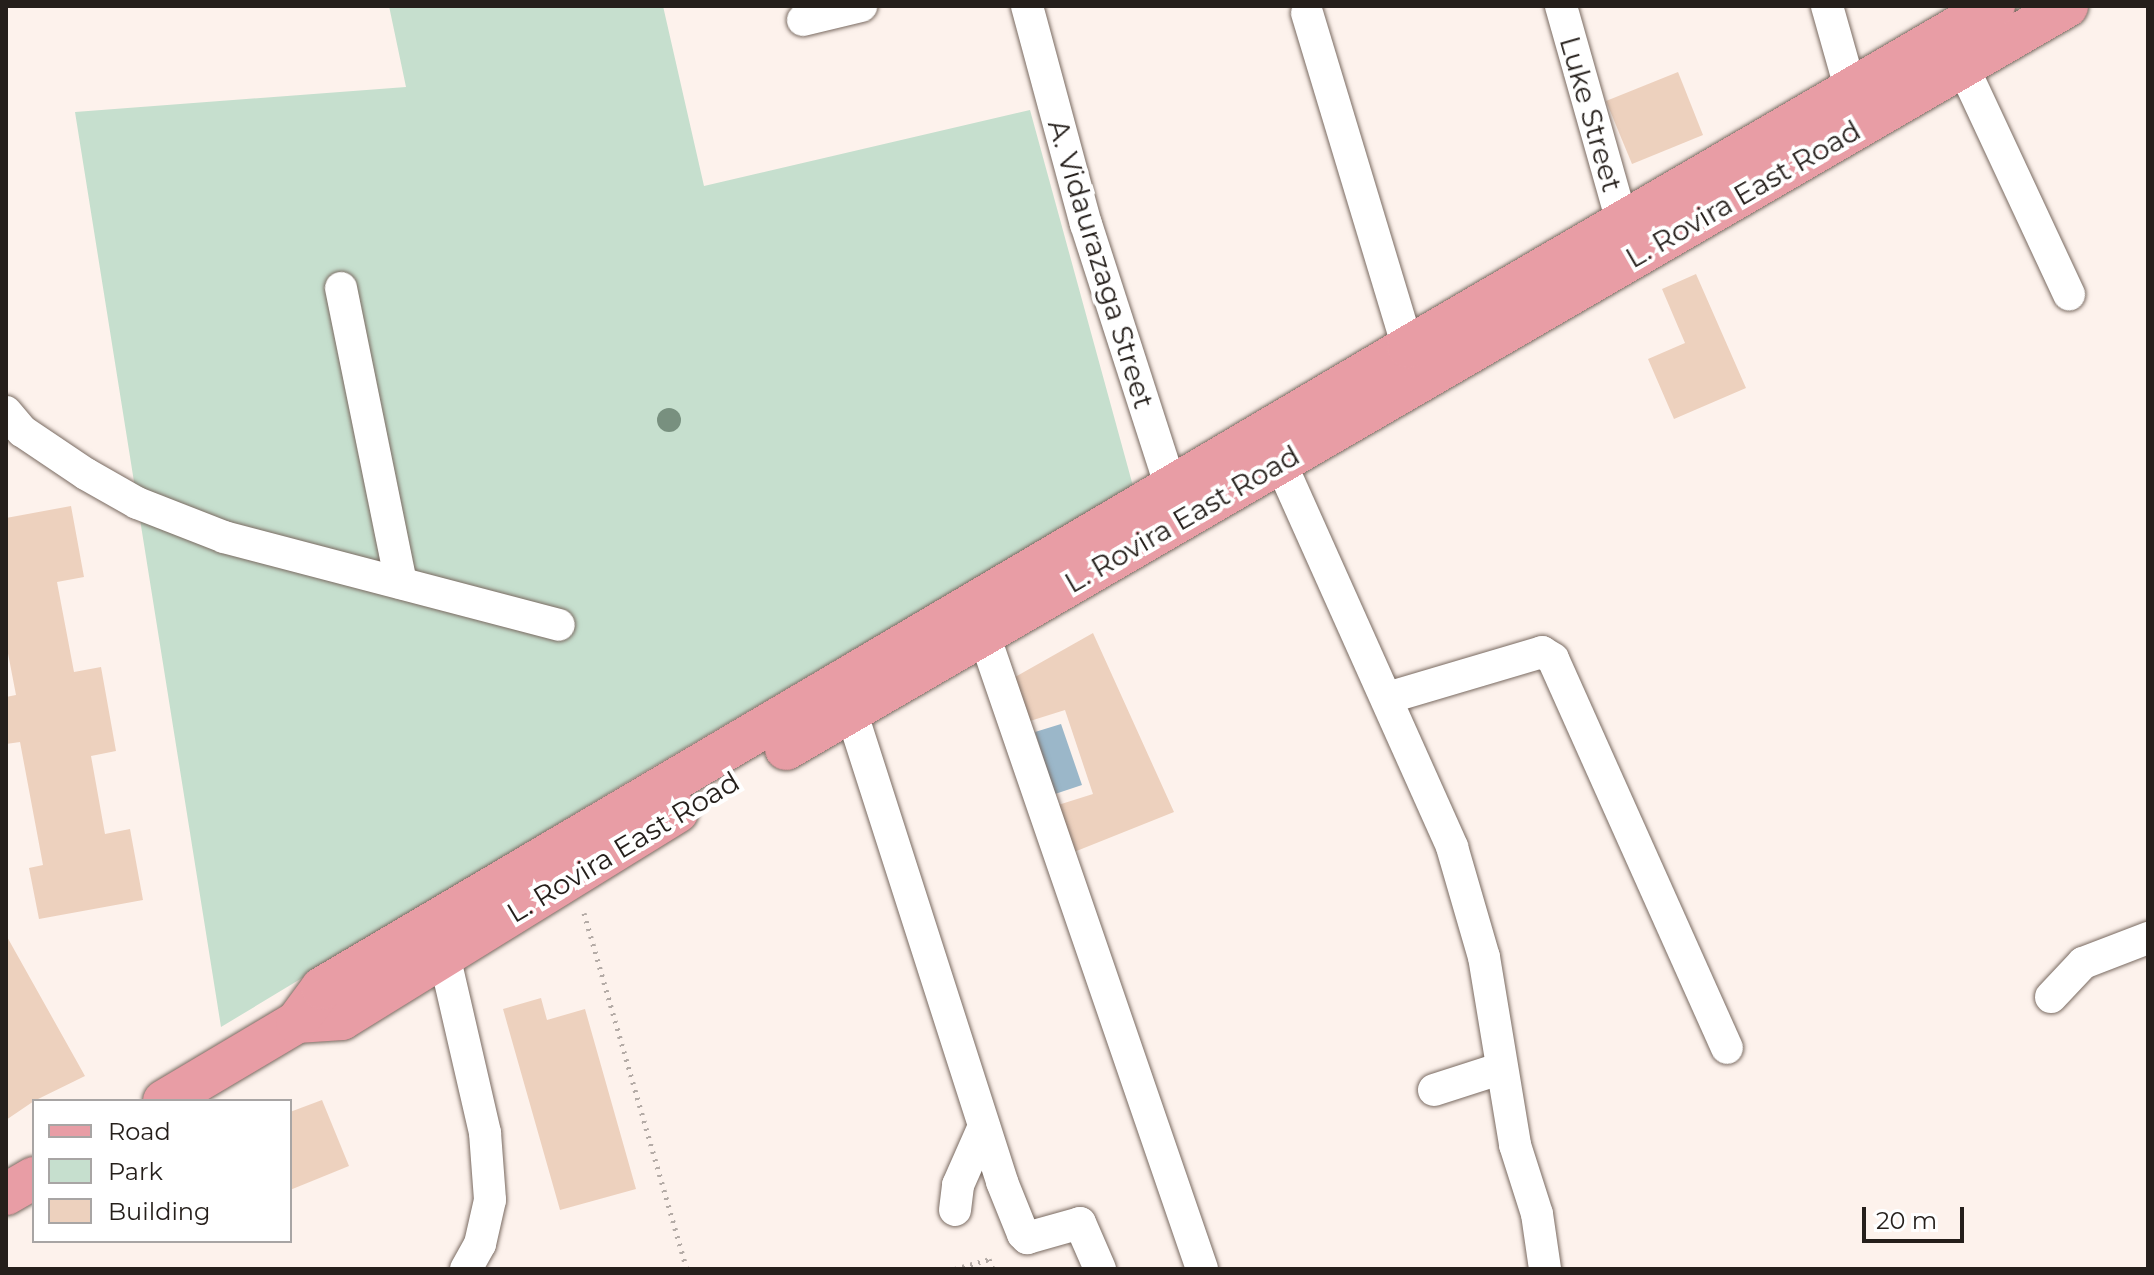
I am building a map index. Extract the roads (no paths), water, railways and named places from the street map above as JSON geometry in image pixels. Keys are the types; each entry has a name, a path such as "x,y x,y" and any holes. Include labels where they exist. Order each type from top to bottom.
{"main road":[{"name":"L. Rovira East Road","path":"167,1099 297,1022 322,988 1177,504 1280,462 1539,293 1908,78 1994,6"},
{"name":"L. Rovira East Road","path":"297,1022 342,1019 573,876 984,635 1408,347 1539,293 1622,221 1851,91 1963,67 2067,6"},
{"path":"6,1194 32,1179"}],"street":[{"path":"803,20 861,6"},
{"name":"A. Vidaurazaga Street","path":"1027,6 1086,224 1177,504"},
{"name":"Luke Street","path":"1561,6 1622,221"},
{"path":"1827,6 1851,91"},
{"path":"1307,13 1408,347"},
{"path":"1963,67 2069,294"},
{"path":"341,288 401,583"},
{"path":"6,412 22,431 86,474 137,503 224,537 559,625"},
{"path":"1280,462 1452,847 1484,957 1515,1145 1537,1214 1545,1269"},
{"path":"984,635 1202,1269"},
{"path":"1387,698 1542,652 1553,659 1727,1048"},
{"path":"851,711 984,1126 1024,1237 1080,1223 1100,1269"},
{"path":"2051,997 2083,963 2148,938"},
{"path":"444,955 485,1133 490,1200 480,1244 466,1269"},
{"path":"1434,1090 1502,1068"},
{"path":"955,1210 958,1185 984,1126"}],"water":[{"path":"1061,724 1082,785 1055,794 1035,732"}]}
